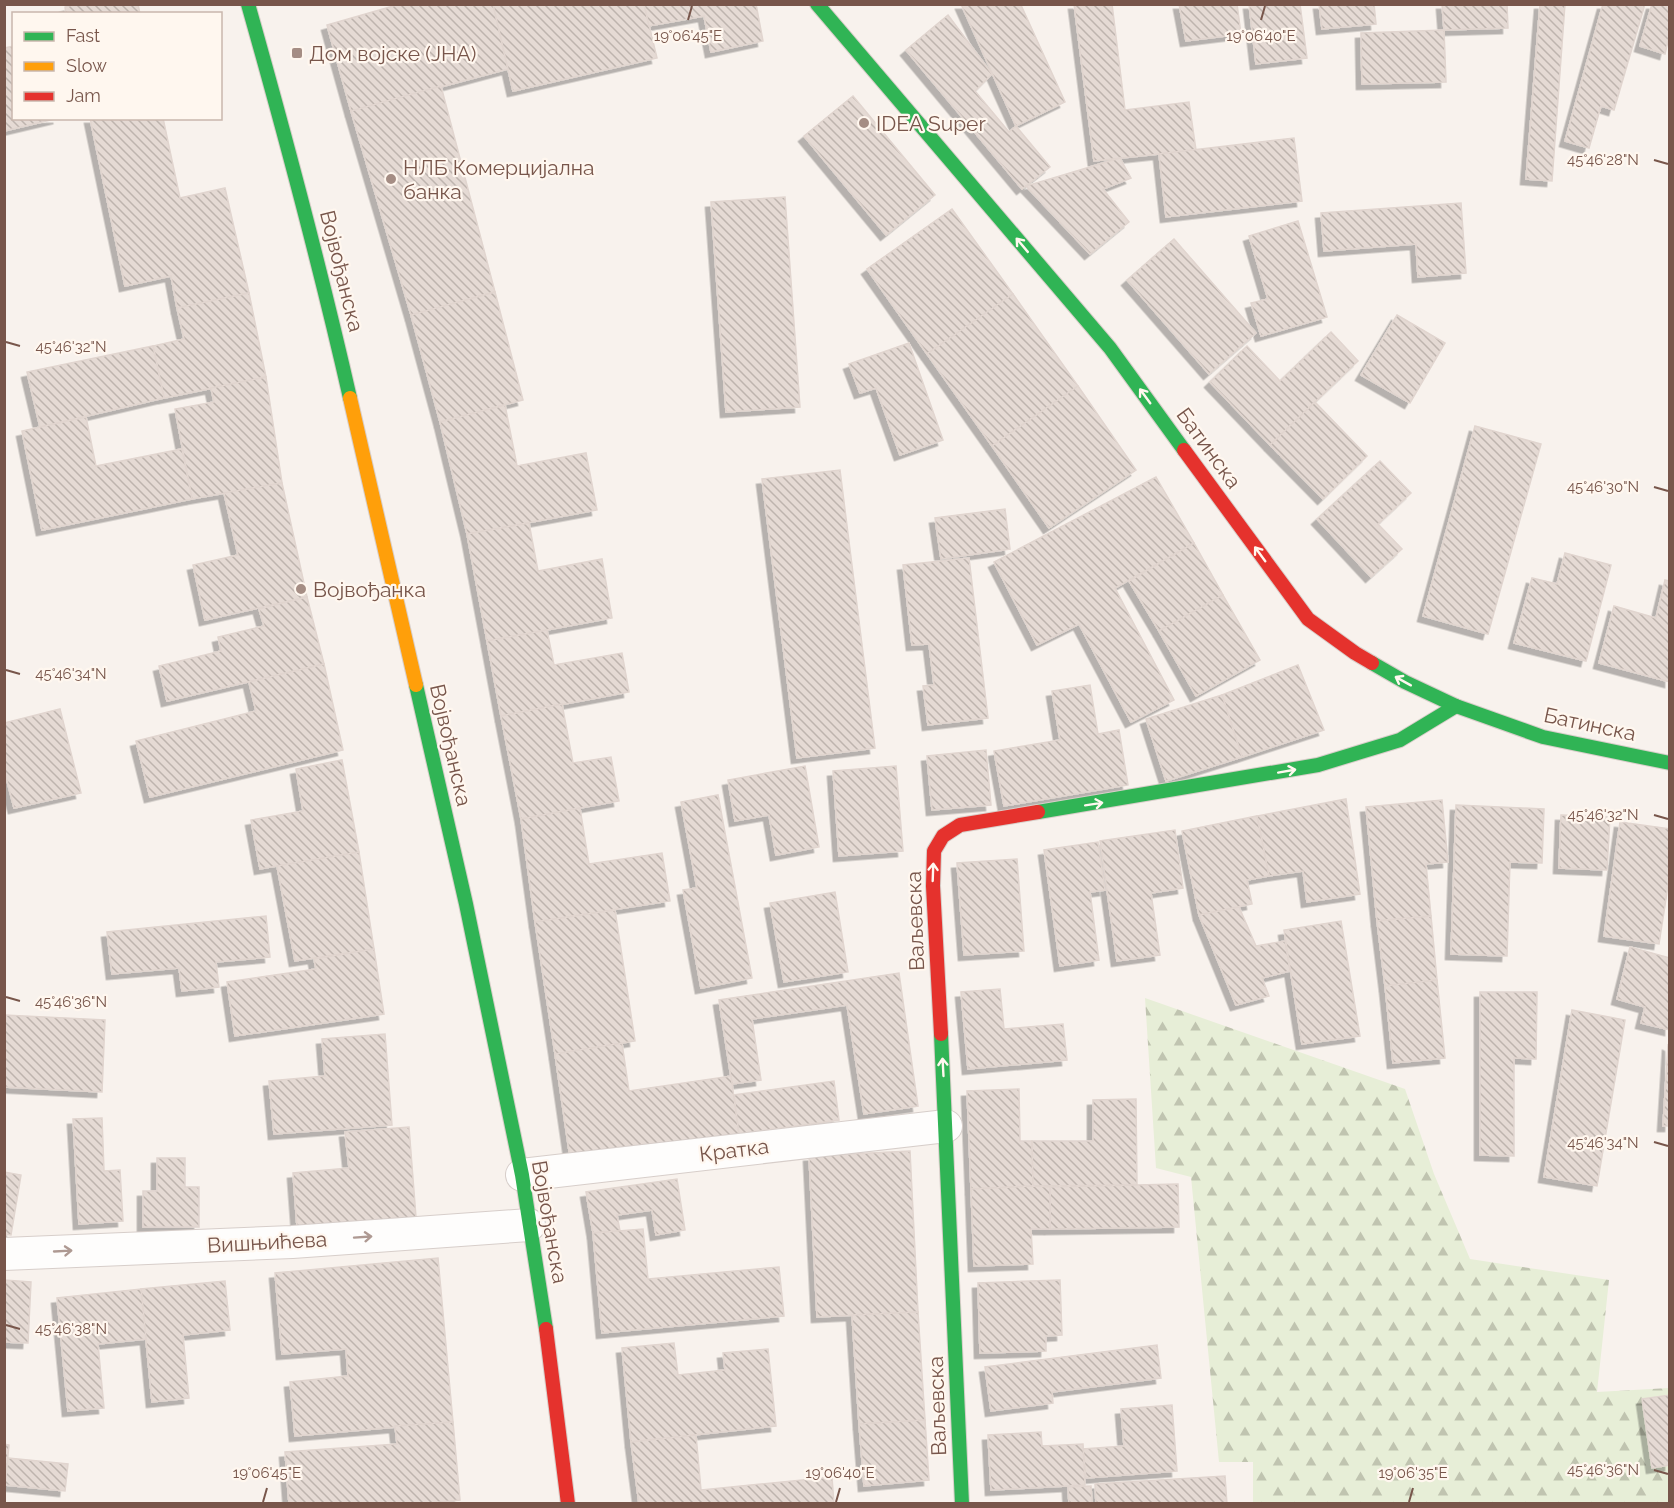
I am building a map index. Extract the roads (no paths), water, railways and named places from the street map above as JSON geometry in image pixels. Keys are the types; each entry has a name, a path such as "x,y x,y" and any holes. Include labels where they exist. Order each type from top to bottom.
{"street":[{"name":"Војвођанска","path":"248,4 326,291 463,892 522,1175 551,1360 568,1503"},
{"name":"Батинска","path":"817,4 1110,348 1308,619 1355,653 1456,706 1543,737 1670,763"},
{"name":"Ваљевска","path":"962,1503 933,886 934,851 943,836 960,825 1318,765 1400,740 1456,706"},
{"name":"Кратка","path":"522,1175 946,1126"},
{"name":"Вишњићева","path":"4,1254 292,1242 529,1225"}],"place":[{"name":"Дом војске (ЈНА)","path":"297,53"},
{"name":"IDEA Super","path":"864,123"},
{"name":"НЛБ Комерцијална банка","path":"391,179"},
{"name":"Војвођанка","path":"301,589"}]}
